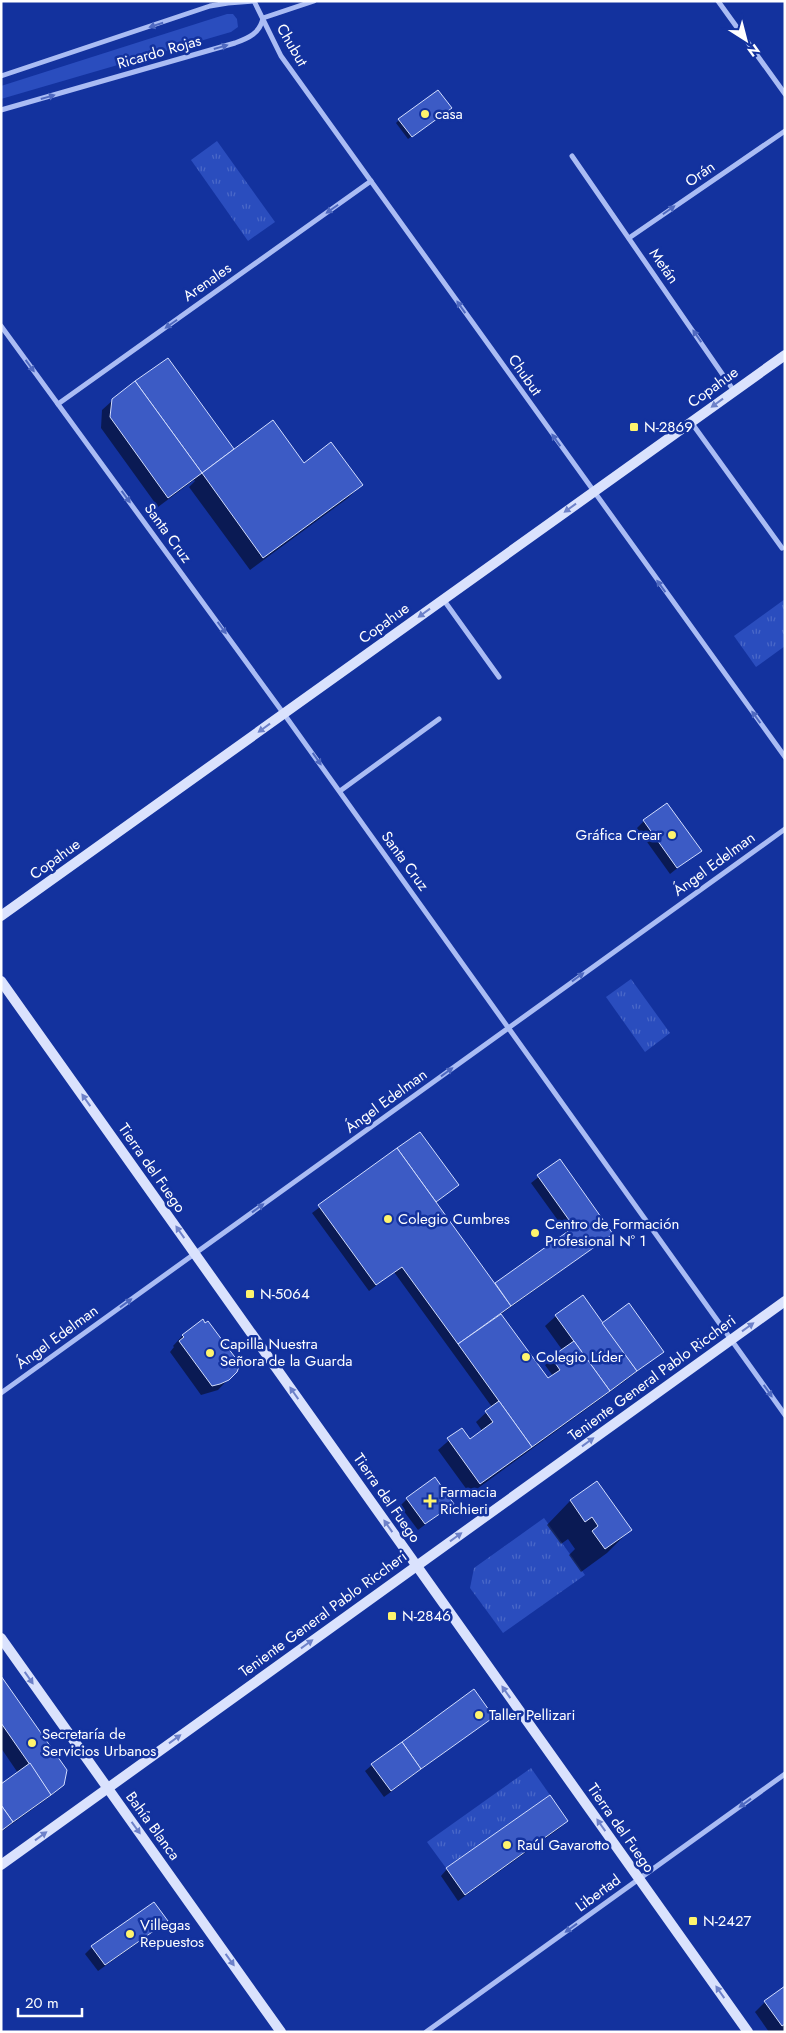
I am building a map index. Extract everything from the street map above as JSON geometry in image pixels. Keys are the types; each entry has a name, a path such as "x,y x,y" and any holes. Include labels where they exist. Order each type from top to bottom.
{"street":[{"name":"Chubut","path":"254,1 281,56 785,757"},
{"name":"Ricardo Rojas","path":"1,76 210,6 254,1"},
{"path":"264,18 314,1"},
{"path":"718,1 785,94"},
{"name":"Ricardo Rojas","path":"1,110 235,43 258,30 264,18"},
{"name":"Orán","path":"629,238 785,130"},
{"name":"Metán","path":"572,156 734,391"},
{"name":"Arenales","path":"58,404 371,181"},
{"name":"Santa Cruz","path":"1,326 340,791 785,1415"},
{"name":"Copahue","path":"1,916 785,354"},
{"path":"691,422 782,548"},
{"path":"443,599 499,677"},
{"path":"340,791 439,719"},
{"name":"Ángel Edelman","path":"1,1393 785,829"},
{"name":"Tierra del Fuego","path":"1,981 748,2032"},
{"name":"Teniente General Pablo Riccheri","path":"1,1865 785,1300"},
{"name":"Bahía Blanca","path":"1,1638 281,2032"},
{"name":"Libertad","path":"426,2032 785,1774"}],"green space":[{"path":"227,14 233,14 237,19 238,27 231,32 1,99 1,86"},
{"path":"217,141 275,222 248,241 191,160"},
{"path":"785,599 785,646 756,667 734,636"},
{"path":"631,979 670,1033 645,1052 606,997"},
{"path":"544,1518 585,1575 503,1633 470,1588 474,1568"},
{"path":"531,1768 550,1795 446,1868 427,1842"}],"building":[{"name":"casa","path":"438,90 452,108 412,137 398,119"},
{"path":"168,358 234,449 202,473 135,381"},
{"path":"135,381 202,473 168,498 110,417 112,399"},
{"path":"273,420 304,463 331,442 363,485 263,558 202,473"},
{"name":"Gráfica Crear","path":"667,803 702,851 677,868 643,820"},
{"path":"420,1132 459,1185 436,1202 397,1148"},
{"name":"Colegio Cumbres","path":"397,1148 511,1306 458,1344 402,1267 376,1285 318,1205"},
{"path":"560,1159 613,1234 511,1306 495,1283 574,1227 537,1175"},
{"path":"583,1295 637,1371 610,1391 555,1315"},
{"path":"629,1303 664,1352 637,1371 602,1323"},
{"name":"Colegio Líder","path":"501,1314 548,1378 560,1370 551,1357 574,1341 610,1391 532,1447 458,1344"},
{"name":"Capilla Nuestra Señora de la Guarda","path":"203,1319 205,1323 208,1321 240,1364 237,1372 229,1380 212,1386 179,1341 184,1337 182,1335"},
{"path":"499,1401 532,1447 480,1484 447,1438 462,1428 470,1439 493,1422 485,1411"},
{"name":"Farmacia Richieri","path":"435,1477 454,1504 425,1524 406,1498"},
{"path":"597,1481 632,1530 605,1549 592,1531 598,1526 592,1517 585,1522 570,1500"},
{"name":"Secretaría de Servicios Urbanos","path":"1,1676 67,1770 64,1785 51,1795 1,1723"},
{"path":"474,1689 494,1717 421,1769 402,1742"},
{"path":"402,1742 421,1769 391,1791 371,1764"},
{"path":"30,1763 51,1795 13,1822 1,1805 1,1784"},
{"name":"Raúl Gavarotto","path":"550,1795 568,1821 465,1895 446,1868"},
{"path":"1,1805 13,1822 1,1831"},
{"name":"Villegas Repuestos","path":"154,1902 168,1921 105,1965 91,1946"},
{"path":"785,1986 785,2024 782,2026 764,2001"}],"place":[{"name":"casa","path":"425,114"},
{"name":"N-2869","path":"634,427"},
{"name":"Gráfica Crear","path":"672,835"},
{"name":"Colegio Cumbres","path":"388,1219"},
{"name":"Centro de Formación Profesional N° 1","path":"535,1233"},
{"name":"N-5064","path":"250,1294"},
{"name":"Capilla Nuestra Señora de la Guarda","path":"210,1353"},
{"name":"Colegio Líder","path":"526,1357"},
{"name":"Farmacia Richieri","path":"430,1501"},
{"name":"N-2846","path":"392,1616"},
{"name":"Taller Pellizari","path":"479,1715"},
{"name":"Secretaría de Servicios Urbanos","path":"32,1743"},
{"name":"Raúl Gavarotto","path":"507,1845"},
{"name":"N-2427","path":"693,1921"},
{"name":"Villegas Repuestos","path":"130,1934"}]}
